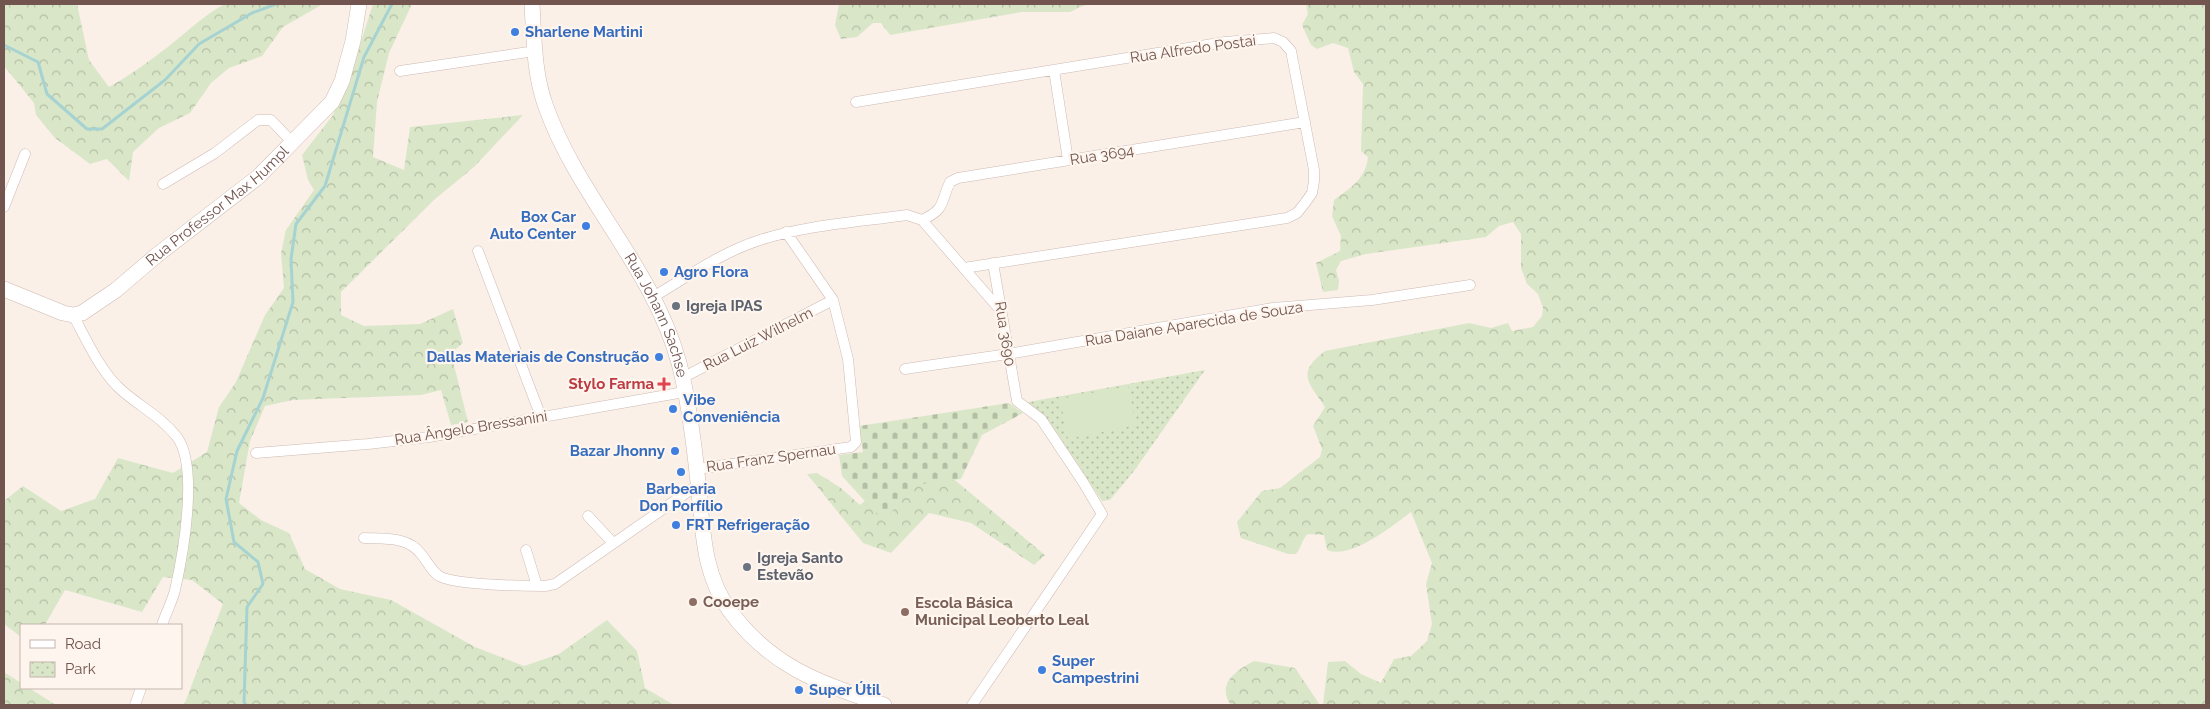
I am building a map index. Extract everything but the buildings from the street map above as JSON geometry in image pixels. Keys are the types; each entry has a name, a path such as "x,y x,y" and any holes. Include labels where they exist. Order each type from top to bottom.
{"street":[{"name":"Rua Professor Max Humpl","path":"73,315 82,313 116,290 157,255 258,177 332,102 342,81 353,41 359,4"},
{"name":"Rua Johann Sachse","path":"532,4 535,52 542,96 559,140 584,187 636,265 653,297 671,339 683,385 698,476 706,554 715,583 730,611 761,644 792,669 824,684 884,705"},
{"name":"Rua Alfredo Postai","path":"856,102 1225,42 1274,38 1283,42 1291,51 1314,170 1312,193 1297,213 1287,218 964,268"},
{"path":"400,71 535,52"},
{"path":"1054,70 1068,160"},
{"path":"164,184 215,153 258,120 271,120 292,142"},
{"name":"Rua 3694","path":"922,220 936,214 944,202 950,182 958,178 1305,122"},
{"path":"4,207 25,154"},
{"path":"653,297 731,251 786,232 907,215 922,220 1001,312"},
{"name":"Rua Franz Spernau","path":"698,476 854,445 856,442 848,359 833,300 786,232"},
{"path":"478,251 541,416"},
{"name":"Rua 3690","path":"972,705 1102,514 1041,419 1018,404 993,263"},
{"name":"Rua Daiane Aparecida de Souza","path":"905,368 1008,354 1274,308 1372,300 1470,285"},
{"path":"4,289 73,315 105,372 118,387 170,428 179,439 184,453 188,499 174,590 162,624"},
{"name":"Rua Luiz Wilhelm","path":"683,385 833,300"},
{"name":"Rua Ângelo Bressanini","path":"256,453 429,437 541,416 683,385"},
{"path":"364,538 396,539 412,544 436,574 460,582 537,586 555,584 613,543 698,476"},
{"path":"588,516 613,543"},
{"path":"526,550 537,586"},
{"path":"135,705 141,689"}],"green space":[{"path":"4,4 77,4 89,60 109,87 125,78 203,18 225,4 323,4 283,27 262,56 229,68 211,83 190,113 159,128 133,152 129,181 107,159 90,164 55,138 36,115 34,103 4,66"},
{"path":"373,4 412,4 389,53 377,102 373,157 404,170 410,127 523,115 474,167 435,199 341,292 341,315 364,326 420,324 453,309 463,343 451,353 468,422 451,425 441,390 421,395 293,400 265,406 250,441 239,503 261,520 289,533 305,569 340,589 391,600 475,647 524,666 559,654 607,620 637,651 645,688 674,705 184,705 223,604 192,580 163,577 142,612 65,590 44,624 20,624 20,636 4,624 4,501 23,486 61,511 95,499 118,458 173,473 207,452 219,407 236,382 265,315 284,288 281,253 286,230 314,190 308,180 302,155 333,115 354,64"},
{"path":"839,4 1087,4 1070,12 1022,12 890,35 881,23 873,23 857,37 841,39 835,25"},
{"path":"1306,4 2206,4 2206,705 1323,705 1328,662 1345,661 1361,674 1381,683 1394,659 1411,656 1427,641 1432,624 1426,584 1432,563 1411,512 1371,540 1348,550 1337,552 1327,550 1324,535 1308,534 1296,554 1288,554 1241,538 1237,522 1262,491 1280,488 1320,457 1322,449 1313,426 1325,407 1310,384 1308,372 1310,366 1325,351 1469,323 1491,328 1508,323 1512,331 1533,327 1542,316 1543,308 1538,294 1527,284 1521,268 1521,234 1513,222 1499,226 1486,237 1366,254 1341,261 1336,270 1339,281 1338,290 1323,292 1316,263 1340,251 1341,236 1332,216 1334,200 1361,177 1367,165 1368,157 1361,151 1363,84 1354,72 1348,48 1333,43 1317,49 1311,45 1302,25 1308,14"},
{"path":"1205,370 1134,471 1110,500 1102,501 1058,435 1042,415 1023,403"},
{"path":"1128,386 1136,425 1068,439 1060,399"},
{"path":"1009,403 1023,413 982,435 961,479 912,485 884,522 842,476 839,455 863,452 859,426"},
{"path":"817,473 841,488 860,505 885,483 950,476 1045,555 1034,565 971,523 929,513 891,553 863,543 807,474"},
{"path":"1254,661 1295,668 1320,705 1231,705 1226,691 1230,679"},
{"path":"4,672 20,682 20,689 31,689 56,705 4,705"}],"waterway":[{"path":"4,45 38,62 47,94 87,129 102,129 165,80 199,44 252,13 276,4"},
{"path":"246,705 244,702 247,607 263,584 258,562 234,542 226,499 237,451 263,398 293,302 291,259 296,224 325,186 364,57 392,4"}],"place":[{"name":"Sharlene Martini","path":"515,32"},
{"name":"Box Car Auto Center","path":"586,226"},
{"name":"Agro Flora","path":"664,272"},
{"name":"Igreja IPAS","path":"676,306"},
{"name":"Dallas Materiais de Construção","path":"659,357"},
{"name":"Stylo Farma","path":"664,384"},
{"name":"Vibe Conveniência","path":"673,409"},
{"name":"Bazar Jhonny","path":"675,451"},
{"name":"Barbearia Don Porfílio","path":"681,472"},
{"name":"FRT Refrigeração","path":"676,525"},
{"name":"Igreja Santo Estevão","path":"747,567"},
{"name":"Cooepe","path":"693,602"},
{"name":"Escola Básica Municipal Leoberto Leal","path":"905,612"},
{"name":"Super Campestrini","path":"1042,670"},
{"name":"Super Útil","path":"799,690"}]}
